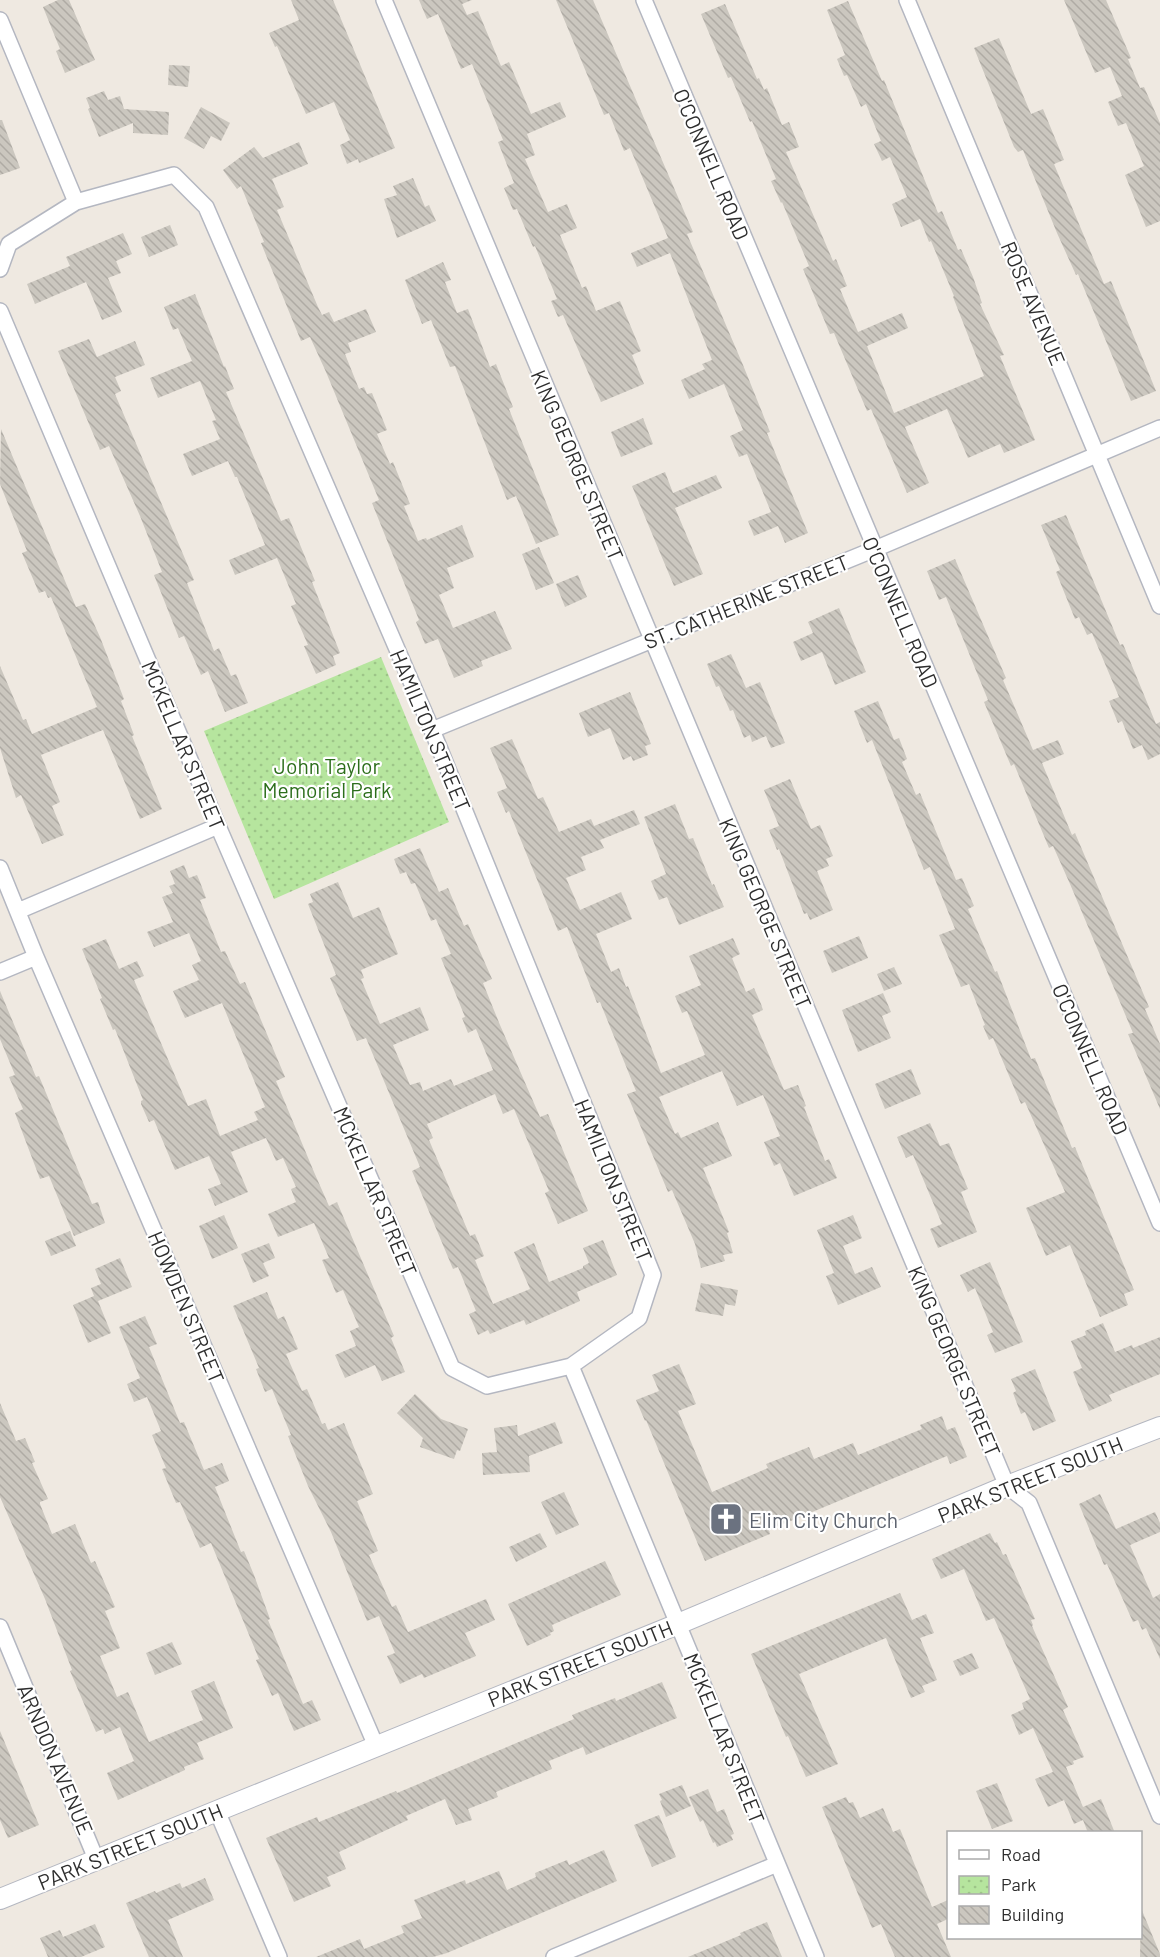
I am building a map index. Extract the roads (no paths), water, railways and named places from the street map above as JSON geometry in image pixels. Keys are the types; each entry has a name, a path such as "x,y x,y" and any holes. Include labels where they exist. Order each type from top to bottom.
{"street":[{"name":"KING GEORGE STREET","path":"384,0 1006,1486 1029,1503 1160,1816"},
{"name":"O'CONNELL ROAD","path":"644,0 1160,1223"},
{"name":"ROSE AVENUE","path":"907,0 1160,606"},
{"path":"0,20 76,202 9,244 0,269"},
{"name":"HAMILTON STREET","path":"76,202 174,175 206,207 432,730 653,1275 639,1318 571,1366"},
{"name":"MCKELLAR STREET","path":"0,311 218,826 452,1368 487,1386 571,1366 816,1957"},
{"name":"ST. CATHERINE STREET","path":"432,730 1160,429"},
{"path":"18,911 218,826"},
{"name":"HOWDEN STREET","path":"0,868 36,957 375,1746"},
{"path":"0,972 36,957"},
{"name":"PARK STREET SOUTH","path":"0,1899 678,1624 1006,1486 1160,1427"},
{"name":"ARNDON AVENUE","path":"0,1627 96,1859"},
{"path":"217,1810 279,1957"},
{"path":"554,1957 777,1864"}],"place":[{"name":"Elim City Church","path":"726,1519"}],"park label":[{"name":"John Taylor Memorial Park","path":"327,777"}]}
